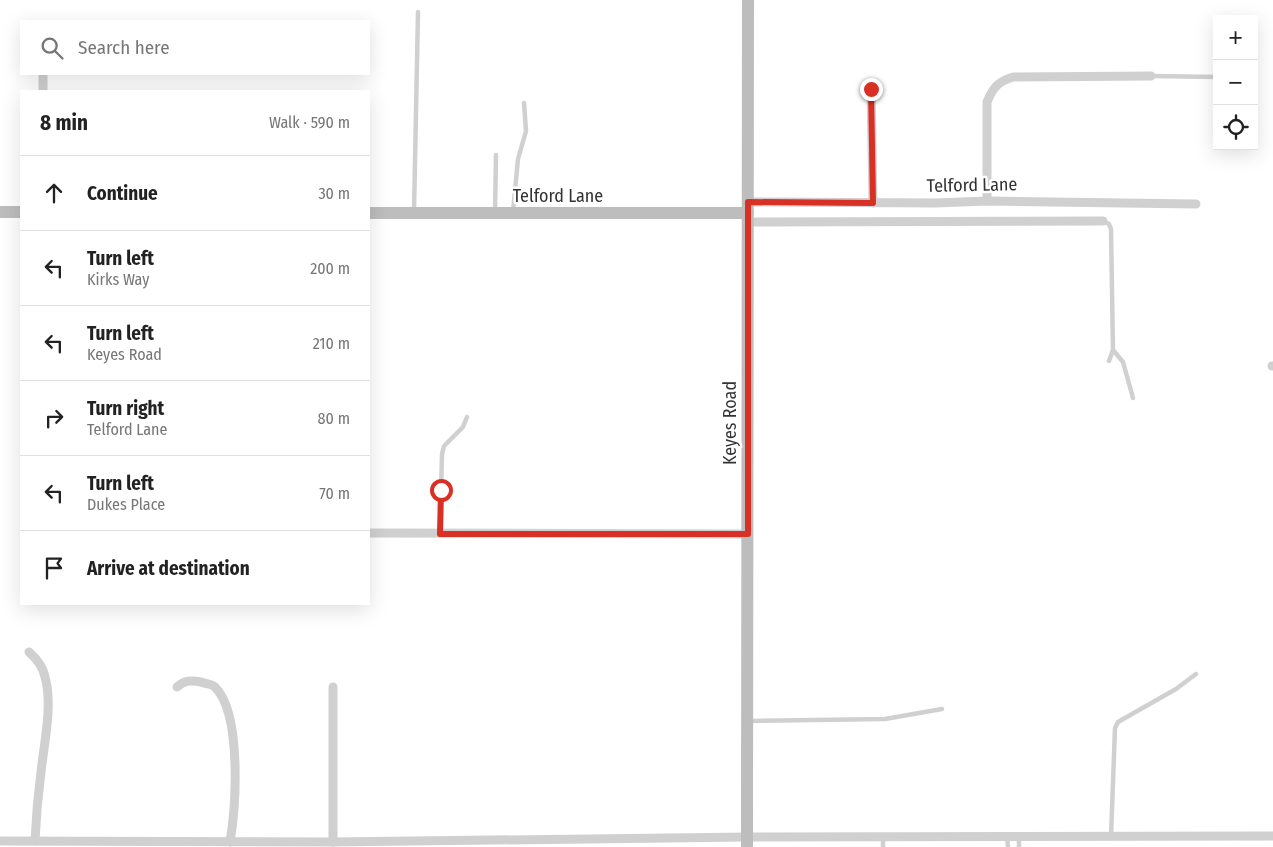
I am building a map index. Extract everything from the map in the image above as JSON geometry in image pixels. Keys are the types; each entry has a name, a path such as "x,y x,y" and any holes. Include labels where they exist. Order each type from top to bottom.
{"street":[{"name":"Keyes Road","path":"747,842 748,0"},
{"path":"43,75 43,90"},
{"path":"987,201 987,102 991,92 1001,80 1012,77 1151,76"},
{"path":"871,89 873,203"},
{"name":"Telford Lane","path":"748,212 873,203 987,201 1196,204"},
{"path":"0,212 20,212"},
{"name":"Telford Lane","path":"370,212 748,212 1103,221"},
{"path":"370,533 748,534"},
{"path":"29,652 36,658 45,676 48,717 38,796 35,841"},
{"path":"176,688 183,682 192,680 214,686 224,700 234,738 235,761 233,826 230,842"},
{"path":"333,687 333,842"},
{"path":"0,841 145,844 230,842 321,845 333,842 448,844 1019,842 1111,837 1273,836"}],"lane":[{"path":"414,213 418,12"},
{"path":"1151,76 1213,77"},
{"path":"513,213 518,159 526,131 524,103"},
{"path":"495,213 496,155"},
{"path":"1103,221 1109,224 1111,229 1113,350 1109,362"},
{"path":"1113,350 1124,362 1133,398"},
{"path":"440,534 442,454 444,446 463,427 467,417"},
{"path":"1111,837 1113,740 1118,722 1176,689 1196,674"},
{"path":"747,721 885,719 942,709"}],"route":[{"path":"441,490 440,534 748,534 748,202 873,203 871,89"}]}
